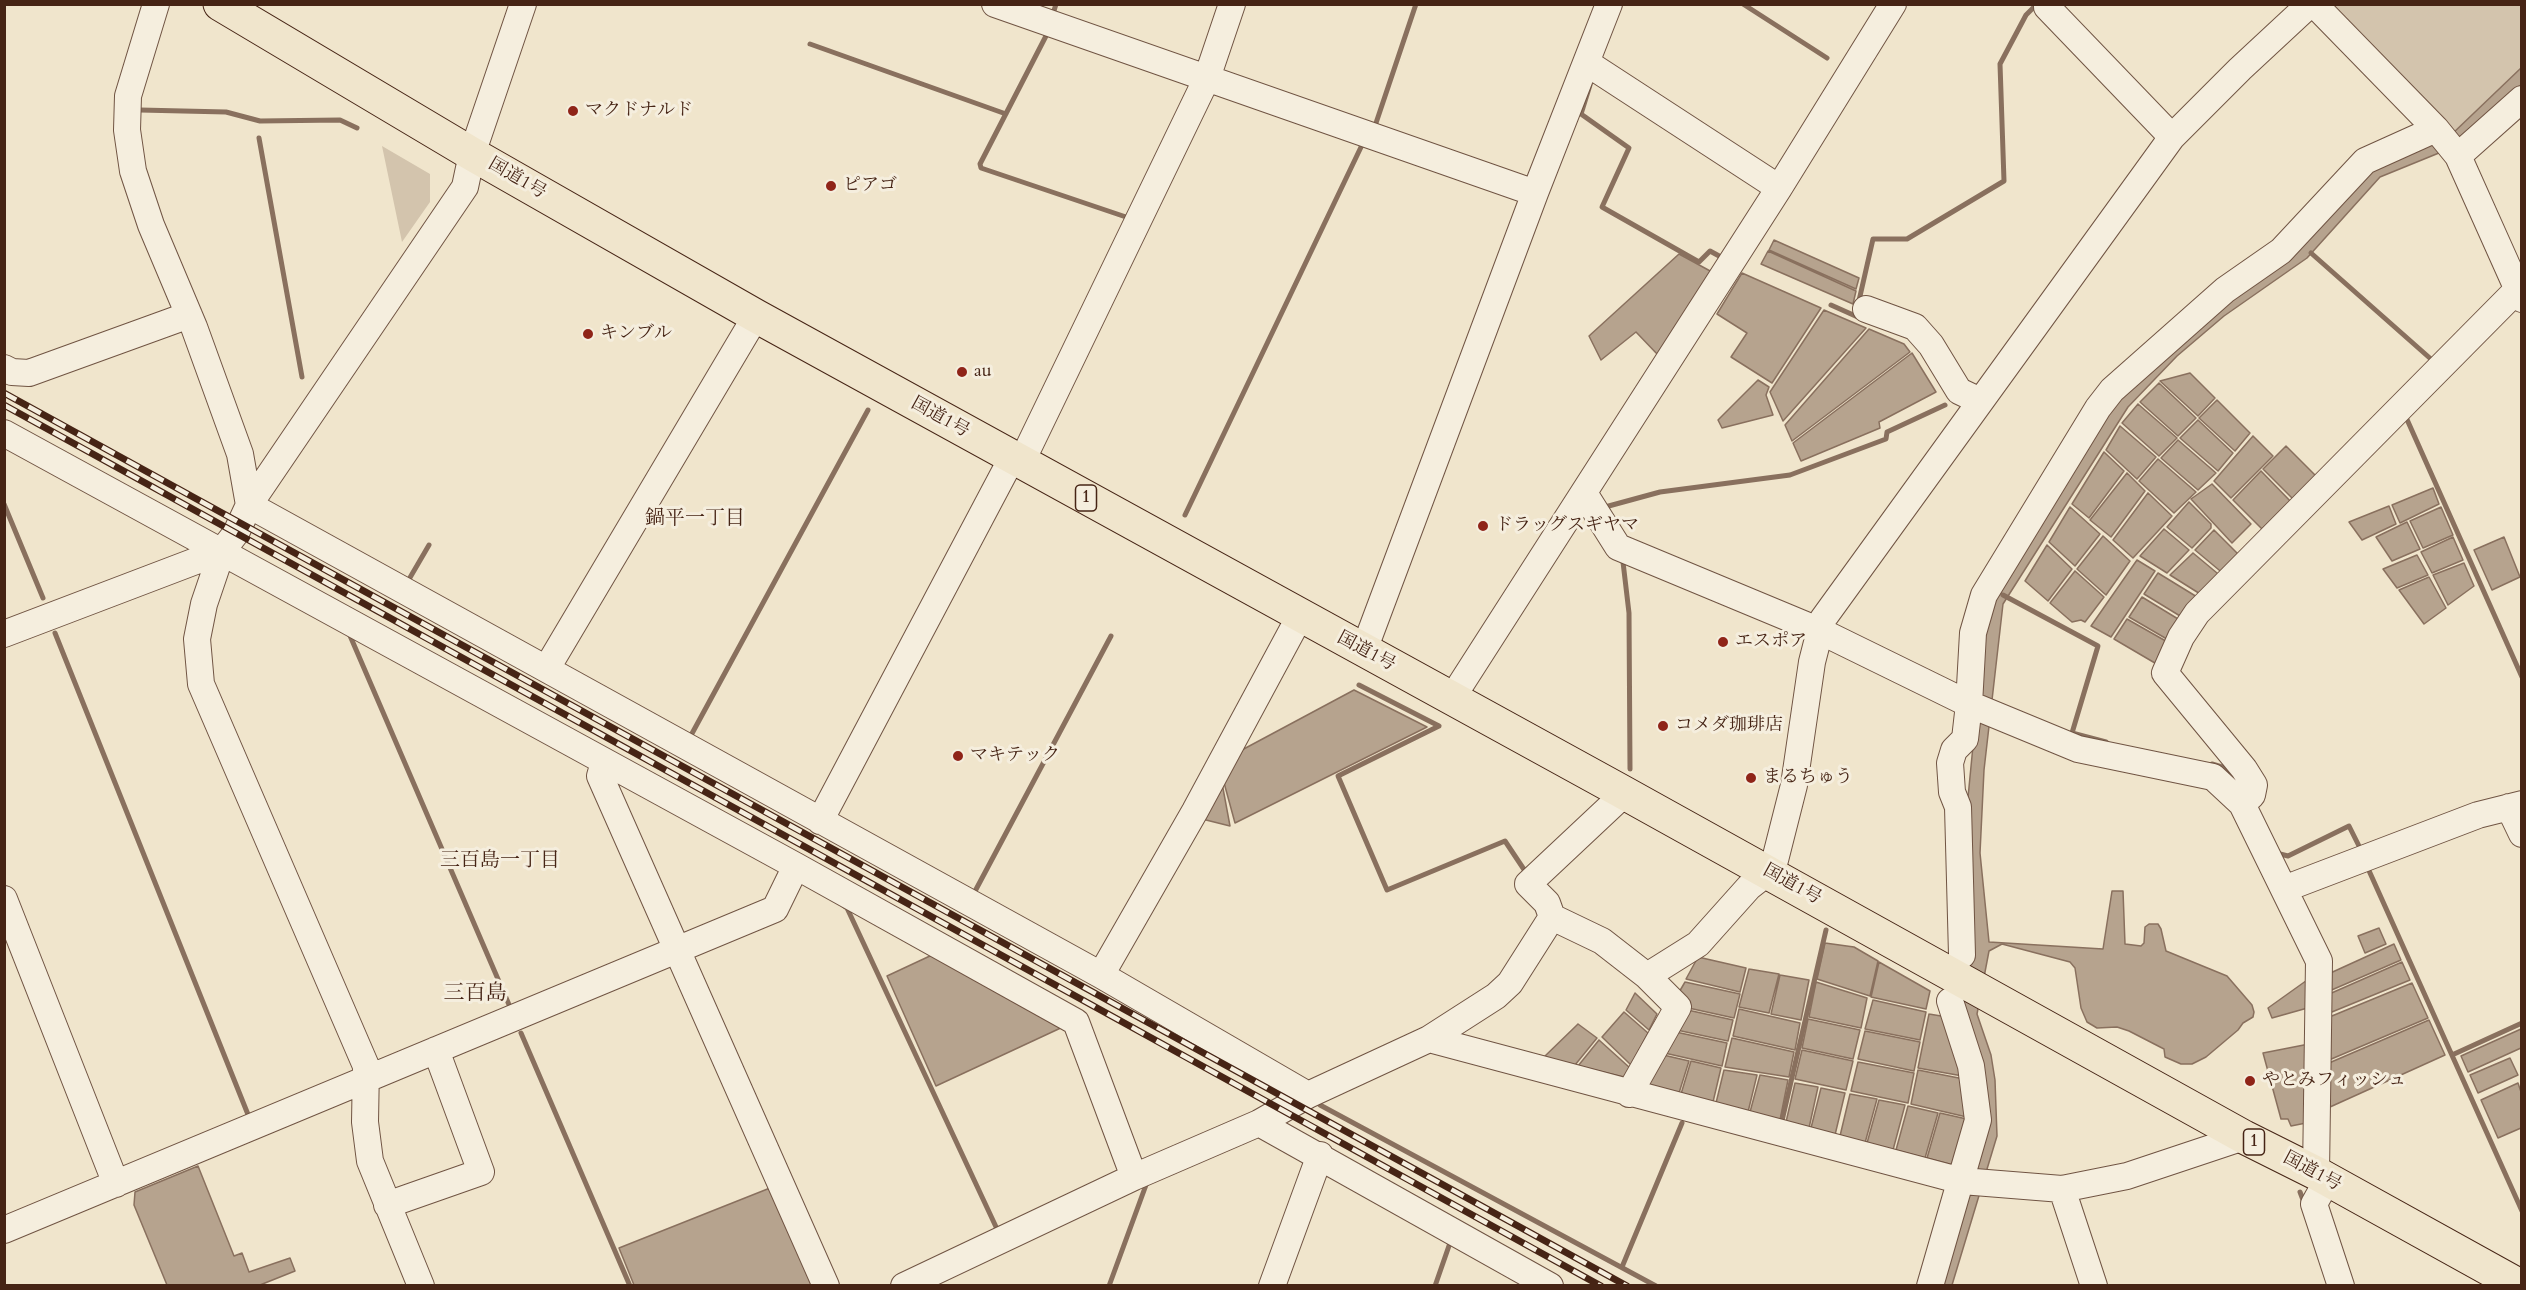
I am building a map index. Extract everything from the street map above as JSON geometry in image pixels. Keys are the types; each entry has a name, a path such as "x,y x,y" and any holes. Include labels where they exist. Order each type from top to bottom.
{"highway":[{"name":"国道1号","path":"220,4 472,154 756,316 1625,793 2244,1137 2322,1176 2520,1286"}],"street":[{"path":"156,4 129,96 127,130 133,171 143,204 189,315 240,453 249,505"},
{"path":"421,1286 370,1161 365,1122 368,1079 366,1066 201,684 197,639 204,604 222,551 236,533 249,505 465,187 472,154 524,4"},
{"path":"995,4 1535,193"},
{"path":"820,821 1017,460 1207,78 1232,4"},
{"path":"1364,651 1535,193 1609,4"},
{"path":"1452,698 1779,188 1893,4"},
{"path":"1647,976 1698,944 1749,887 1768,872 1775,860 1794,784 1812,662 1823,619 2172,137 2240,69 2312,4 2436,129 2458,156 2519,294 2198,613 2181,637 2164,673 2244,769 2254,785 2252,795 2242,804"},
{"path":"2048,7 2172,137"},
{"path":"1587,63 1779,188"},
{"path":"2458,156 2522,99"},
{"path":"1930,1286 1978,1120 1957,978 1958,807 1952,792 1950,763 1954,750 1965,739 1973,633 1984,595 2098,408 2112,390 2225,290 2281,251 2365,161 2436,129"},
{"path":"1866,309 1915,327 1931,345 1959,391 1980,401"},
{"path":"4,368 12,372 29,373 189,315"},
{"path":"547,668 756,316"},
{"path":"4,433 796,866 1076,1022 1134,1177"},
{"path":"1584,493 1618,547 1820,631 1969,704 2078,749 2212,777 2242,804 2319,961 2322,1176 2314,1204 2341,1286"},
{"path":"249,505 1101,975 1308,1095"},
{"path":"4,634 222,551"},
{"path":"1101,975 1195,811 1300,616"},
{"path":"604,762 600,776 826,1286"},
{"path":"1625,793 1528,884 1547,903 1552,917 1602,941 1647,976 1678,1007 1629,1094"},
{"path":"2284,889 2478,815 2515,806 2522,834"},
{"path":"4,1230 775,909 796,866"},
{"path":"4,899 116,1184"},
{"path":"904,1286 1134,1177 1259,1123 1308,1095 1429,1039 1496,996 1510,983 1552,917"},
{"path":"1429,1039 1962,1181 2062,1189 2127,1176 2244,1137"},
{"path":"387,1205 482,1172 436,1050"},
{"path":"1259,1123 1320,1155 1550,1286"},
{"path":"1272,1286 1320,1155"},
{"path":"2062,1189 2094,1286"},
{"path":"948,1286 957,1260"}],"shaded area":[{"path":"2329,5 2521,5 2521,68 2451,135"},
{"path":"2521,68 2521,86 2461,144 2380,177 2307,258 2224,316 2177,356 2128,407 2003,604 1984,770 1980,853 1989,942 2103,949 2112,891 2123,891 2125,944 2141,946 2144,943 2145,927 2149,924 2158,924 2166,951 2227,976 2252,1005 2254,1012 2253,1017 2243,1023 2206,1057 2192,1064 2181,1064 2165,1057 2164,1049 2129,1031 2117,1027 2097,1028 2087,1022 2081,1008 2075,968 2070,962 2002,944 1989,951 1977,1014 1991,1055 1995,1080 1997,1136 1952,1285 1937,1286 1971,1174 1959,1005 1972,957 1966,818 1986,612 2105,412 2370,167 2451,135"},
{"path":"382,146 430,174 430,202 402,242"},
{"path":"1774,240 1859,278 1856,289 1769,250"},
{"path":"1768,251 1856,291 1853,304 1761,264"},
{"path":"1679,254 1712,272 1658,355 1636,332 1601,360 1589,336"},
{"path":"1742,273 1821,308 1772,383 1731,357 1747,333 1717,314"},
{"path":"1824,310 1866,328 1783,421 1770,392"},
{"path":"1869,329 1904,344 1910,352 1792,441 1785,425"},
{"path":"1912,353 1936,392 1879,422 1880,428 1801,461 1793,443"},
{"path":"2190,373 2215,398 2198,416 2160,381"},
{"path":"1758,380 1769,387 1766,395 1773,415 1722,428 1718,420"},
{"path":"2159,383 2196,418 2178,436 2140,402"},
{"path":"2217,400 2250,433 2235,451 2199,418"},
{"path":"2138,404 2177,438 2159,456 2122,423"},
{"path":"2198,420 2233,453 2218,471 2180,438"},
{"path":"2120,426 2156,457 2137,479 2106,450"},
{"path":"2253,436 2273,456 2231,498 2214,481"},
{"path":"2178,440 2216,473 2198,490 2161,458"},
{"path":"2286,446 2321,481 2298,504 2263,469"},
{"path":"2104,452 2124,471 2089,518 2072,504"},
{"path":"2158,459 2196,492 2174,513 2139,481"},
{"path":"2261,471 2296,507 2268,535 2233,500"},
{"path":"2127,473 2145,491 2111,537 2090,520"},
{"path":"2212,484 2251,524 2232,543 2191,499"},
{"path":"2433,488 2439,504 2400,523 2392,505"},
{"path":"2148,493 2172,516 2133,558 2113,540"},
{"path":"2189,502 2211,524 2211,528 2192,548 2167,527"},
{"path":"2389,506 2396,524 2362,540 2349,522"},
{"path":"2070,507 2100,534 2075,566 2049,542"},
{"path":"2441,507 2453,535 2423,548 2410,521"},
{"path":"2407,522 2420,549 2392,561 2376,537"},
{"path":"2164,529 2189,550 2167,573 2140,556"},
{"path":"2214,530 2242,558 2225,575 2195,550"},
{"path":"2103,536 2130,561 2106,595 2077,569"},
{"path":"2453,537 2463,560 2432,573 2421,552"},
{"path":"2504,537 2520,577 2492,590 2474,550"},
{"path":"2047,545 2072,569 2048,601 2025,581"},
{"path":"2193,553 2223,578 2205,597 2170,575"},
{"path":"2417,555 2428,575 2397,588 2383,569"},
{"path":"2137,560 2155,571 2111,637 2091,626"},
{"path":"2464,563 2474,586 2448,605 2433,575"},
{"path":"2075,571 2104,597 2085,622 2081,620 2072,622 2050,603"},
{"path":"2158,573 2202,600 2185,619 2144,594"},
{"path":"2429,577 2446,608 2424,624 2399,590"},
{"path":"2142,597 2183,622 2172,642 2129,617"},
{"path":"2127,619 2171,644 2160,666 2114,639"},
{"path":"1354,690 1427,727 1235,823 1223,779 1240,751"},
{"path":"1222,783 1230,826 1202,819"},
{"path":"2379,928 2386,944 2365,953 2358,936"},
{"path":"1825,943 1854,947 1878,961 1870,996 1817,979"},
{"path":"2394,944 2401,960 2327,992 2326,975"},
{"path":"932,955 1065,1026 936,1086 887,976"},
{"path":"1698,957 1746,968 1740,992 1686,979"},
{"path":"1879,962 1930,991 1926,1009 1871,997"},
{"path":"2402,962 2410,980 2327,1014 2327,995"},
{"path":"1749,969 1779,974 1769,1013 1739,1007"},
{"path":"1780,975 1809,980 1801,1020 1771,1014"},
{"path":"2310,978 2311,1007 2272,1018 2268,1008"},
{"path":"1685,982 1740,994 1734,1018 1684,1007 1678,994"},
{"path":"1816,982 1867,998 1861,1028 1809,1017"},
{"path":"2412,983 2428,1018 2329,1060 2327,1018"},
{"path":"1635,993 1657,1014 1649,1030 1626,1010"},
{"path":"1873,1000 1926,1012 1920,1040 1865,1029"},
{"path":"1683,1009 1733,1020 1728,1041 1672,1029"},
{"path":"1739,1009 1800,1023 1795,1050 1733,1036"},
{"path":"1624,1012 1648,1033 1631,1065 1602,1037"},
{"path":"1929,1014 1947,1017 1968,1077 1918,1068"},
{"path":"1808,1019 1860,1030 1853,1059 1802,1048"},
{"path":"2429,1020 2445,1055 2330,1107 2329,1063"},
{"path":"1578,1024 1597,1038 1575,1065 1544,1057"},
{"path":"2521,1029 2521,1048 2468,1072 2461,1056"},
{"path":"1671,1031 1727,1043 1722,1066 1660,1052"},
{"path":"1865,1031 1920,1042 1914,1071 1858,1059"},
{"path":"1732,1038 1794,1052 1789,1077 1725,1067"},
{"path":"1599,1040 1630,1068 1624,1077 1578,1066"},
{"path":"2309,1044 2306,1123 2291,1126 2288,1119 2281,1119 2263,1053"},
{"path":"1802,1050 1853,1061 1846,1090 1795,1079"},
{"path":"1659,1054 1689,1061 1679,1093 1643,1084"},
{"path":"2510,1058 2518,1075 2478,1093 2470,1075"},
{"path":"1691,1061 1721,1068 1713,1102 1681,1094"},
{"path":"1858,1062 1914,1073 1908,1103 1851,1091"},
{"path":"1724,1070 1757,1075 1748,1112 1716,1103"},
{"path":"1918,1070 1969,1080 1971,1118 1911,1104"},
{"path":"1760,1075 1788,1080 1780,1120 1750,1112"},
{"path":"1795,1083 1818,1087 1809,1128 1786,1122"},
{"path":"2518,1083 2521,1092 2521,1128 2498,1138 2481,1100"},
{"path":"1821,1088 1845,1093 1835,1135 1811,1128"},
{"path":"1850,1094 1877,1099 1865,1143 1840,1136"},
{"path":"1879,1100 1905,1105 1893,1150 1867,1143"},
{"path":"1908,1106 1938,1113 1925,1158 1896,1150"},
{"path":"1940,1113 1971,1120 1957,1166 1927,1158"},
{"path":"198,1166 234,1256 242,1253 249,1272 290,1258 295,1271 260,1285 167,1285 134,1205 135,1192"},
{"path":"770,1188 815,1285 634,1285 619,1248"}],"waterway":[{"path":"1053,14 1056,4"},
{"path":"1375,126 1416,4"},
{"path":"1743,4 1827,58"},
{"path":"1858,305 1873,239 1907,239 2004,181 2000,64 2026,15 2037,4"},
{"path":"1047,34 980,164 981,168 1126,217"},
{"path":"810,44 1006,114"},
{"path":"1590,85 1581,114 1629,148 1602,207 1699,262 1710,251 1721,257"},
{"path":"140,110 226,112 260,121 340,120 357,128"},
{"path":"259,138 302,377"},
{"path":"1185,515 1362,145"},
{"path":"2311,253 2432,360"},
{"path":"1831,305 1860,318"},
{"path":"1606,509 1605,507 1660,492 1790,475 1886,439 1887,432 1945,405"},
{"path":"689,739 868,410"},
{"path":"2405,415 2522,677"},
{"path":"4,504 43,598"},
{"path":"408,581 429,545"},
{"path":"1623,562 1629,613 1630,769"},
{"path":"2003,595 2098,646 2072,733 2106,742"},
{"path":"348,631 510,1007"},
{"path":"55,633 249,1117"},
{"path":"973,895 1111,636"},
{"path":"1359,685 1439,726 1338,776 1387,890 1505,841 1527,874"},
{"path":"2212,764 2222,767 2235,777"},
{"path":"2276,853 2288,856 2349,826 2361,850"},
{"path":"2366,864 2522,1211"},
{"path":"844,906 847,908 997,1229"},
{"path":"1781,1125 1826,930"},
{"path":"2452,1055 2522,1023"},
{"path":"521,1033 630,1286"},
{"path":"1320,1105 1656,1286"},
{"path":"1622,1267 1682,1123"},
{"path":"1109,1286 1146,1185"},
{"path":"2300,1192 2305,1205"},
{"path":"1435,1286 1451,1240"}],"railway":[{"path":"4,393 1627,1286"},
{"path":"4,405 1601,1286"}],"place":[{"name":"マクドナルド","path":"573,111"},
{"name":"ピアゴ","path":"831,186"},
{"name":"キンブル","path":"588,334"},
{"name":"au","path":"962,372"},
{"name":"ドラッグスギヤマ","path":"1483,526"},
{"name":"エスポア","path":"1723,642"},
{"name":"コメダ珈琲店","path":"1663,726"},
{"name":"マキテック","path":"958,756"},
{"name":"まるちゅう","path":"1751,778"},
{"name":"やとみフィッシュ","path":"2250,1081"}],"district":[{"name":"鍋平一丁目","path":"695,519"},
{"name":"三百島一丁目","path":"500,861"},
{"name":"三百島","path":"475,994"}]}
